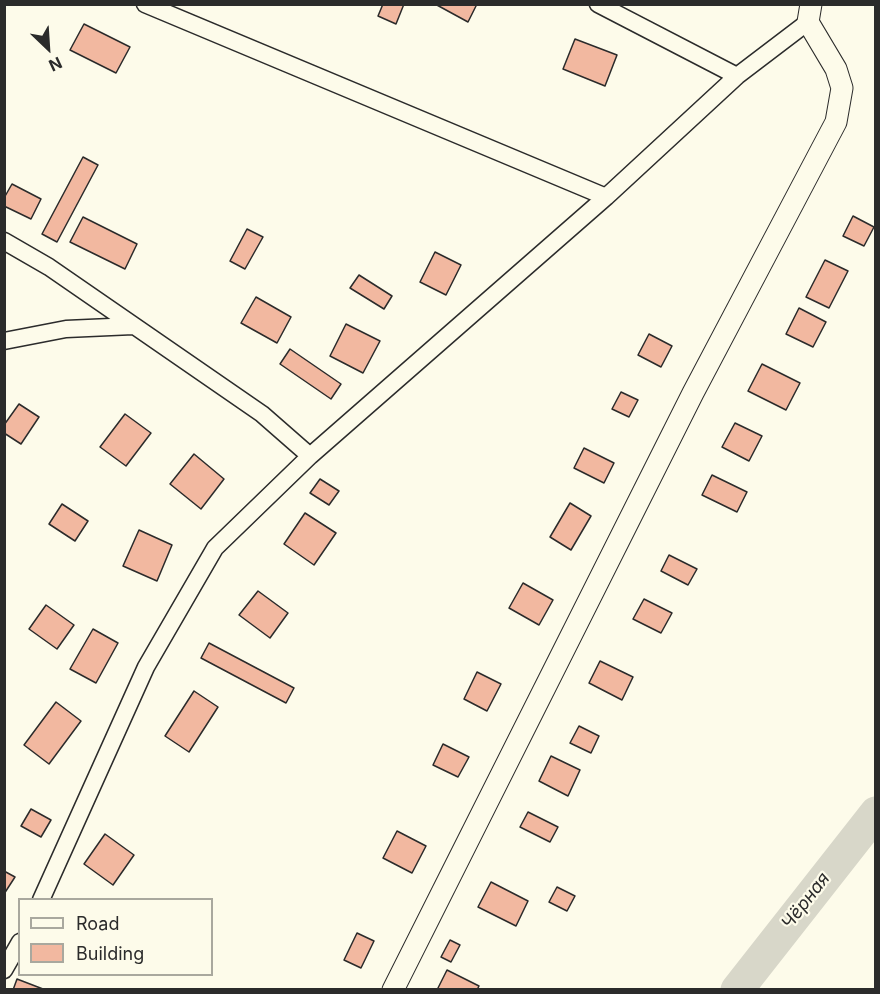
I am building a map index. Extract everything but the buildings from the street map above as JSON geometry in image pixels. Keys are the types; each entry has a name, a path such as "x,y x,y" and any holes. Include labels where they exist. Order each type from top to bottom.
{"street":[{"path":"145,4 606,197"},
{"path":"598,4 737,76"},
{"path":"42,898 146,667 215,548 310,456 606,197 809,13 836,69 842,88 836,122 693,393 393,990"},
{"path":"4,241 49,267 262,414 310,456"},
{"path":"4,341 66,329 133,326"},
{"path":"4,970 18,946"}],"waterway":[{"name":"Чёрная","path":"737,990 876,813"}]}
